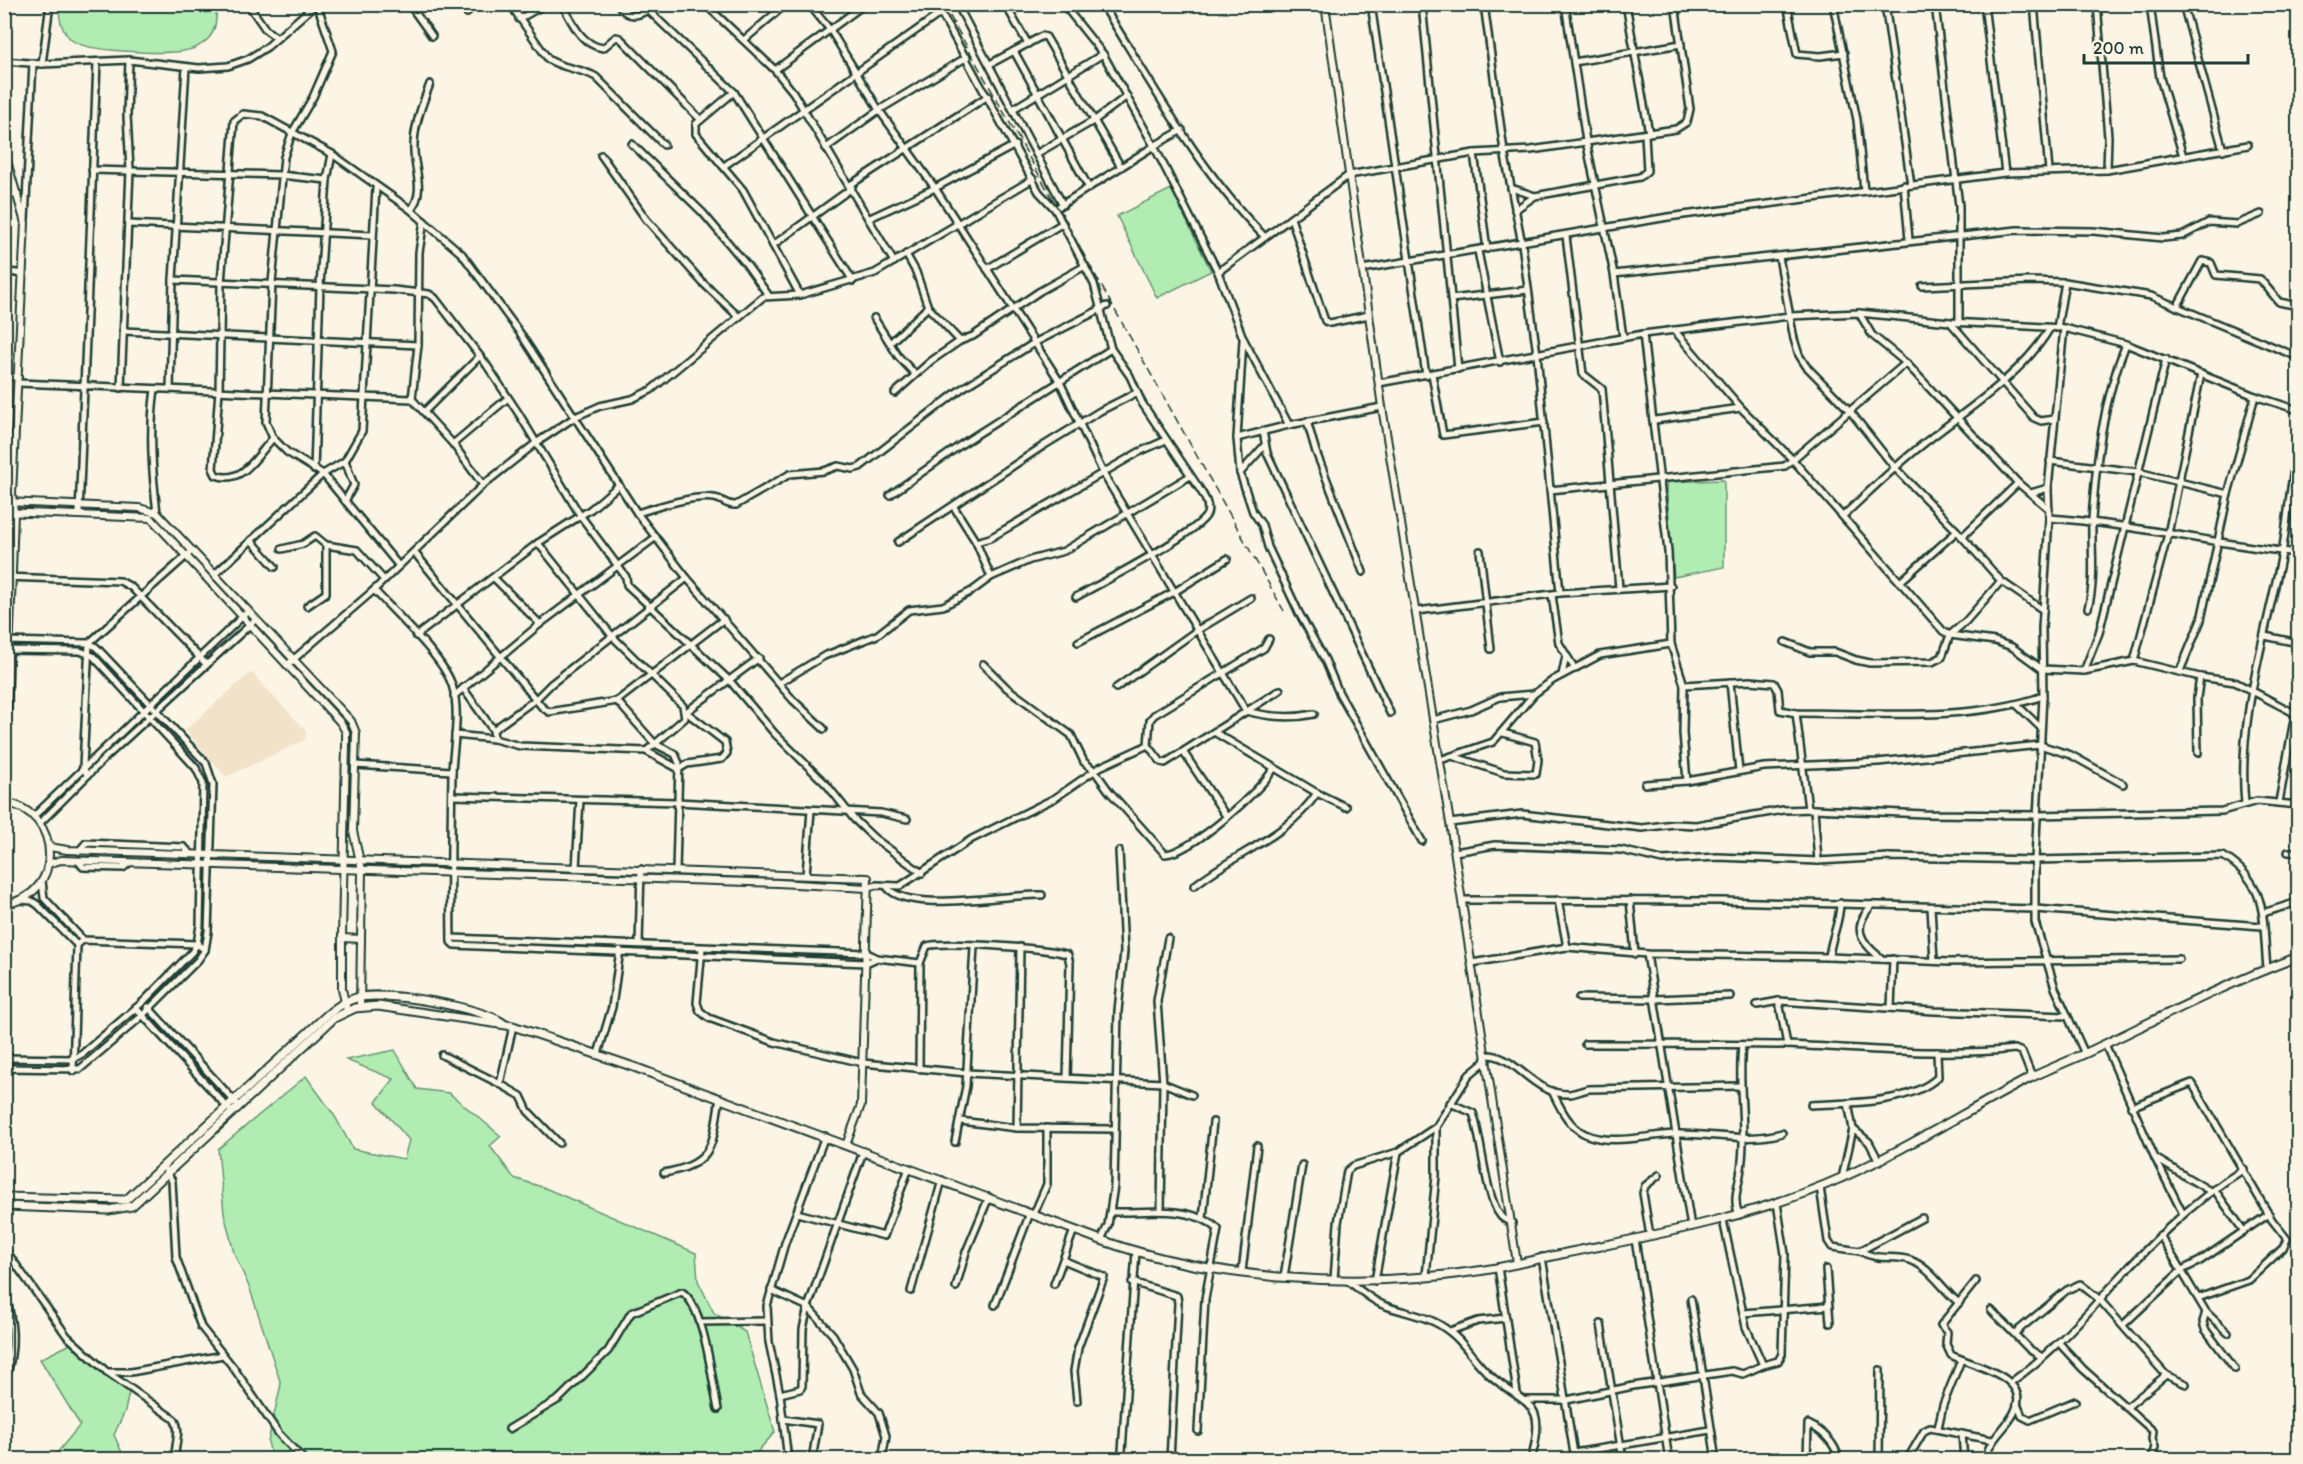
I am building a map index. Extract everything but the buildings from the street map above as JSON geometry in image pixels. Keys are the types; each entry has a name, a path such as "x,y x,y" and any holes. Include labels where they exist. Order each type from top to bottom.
{"main road":[{"path":"314,1032 347,1011 360,1007 409,1009 509,1025 598,1054 1136,1251 1242,1272 1284,1277 1375,1281 1498,1267 1723,1220 1777,1203 1879,1161 2032,1077 2085,1054 2181,1005 2298,957"},
{"path":"4,1197 52,1203 67,1208 108,1210 132,1206 166,1170 344,1002 358,997 387,996 447,1006 492,1016 509,1025"},
{"path":"409,1009 411,1000"},
{"path":"445,1015 447,1006"},
{"path":"4,1206 52,1203 67,1199 126,1200 166,1170"},
{"path":"67,1199 67,1208"},
{"path":"126,1200 132,1206"}],"street":[{"path":"42,64 50,4"},
{"path":"248,4 266,30 277,38"},
{"path":"4,61 42,64 129,60 186,67 228,66 248,59 317,4 333,51 313,97 292,132 280,175 278,229 272,283 266,422 273,438 293,457 323,474 399,566"},
{"path":"409,4 432,36"},
{"path":"460,4 467,13"},
{"path":"510,4 549,59 555,63 585,70 596,77 664,145"},
{"path":"519,19 546,4"},
{"path":"562,4 580,34 589,44 603,48 616,37 620,38 700,119"},
{"path":"618,4 626,14 631,16 648,10 656,4"},
{"path":"705,4 775,70 804,109 894,262"},
{"path":"744,40 786,4"},
{"path":"809,4 831,31 879,110 935,188 1060,382 1104,475 1176,591 1196,631 1246,711 1274,717 1299,717 1314,714"},
{"path":"775,70 865,4"},
{"path":"936,4 1033,179 1063,223 1085,266 1104,306 1112,349 1130,376 1136,393 1207,503 1208,511 1203,521 1154,555 1076,597"},
{"path":"957,4 1063,205"},
{"path":"1005,4 1028,44"},
{"path":"1064,4 1102,54 1154,146 1218,272 1243,338 1289,424"},
{"path":"1102,4 1182,130 1233,202 1265,237"},
{"path":"1325,4 1382,407 1417,611 1517,1263"},
{"path":"1371,4 1395,166 1440,432 1443,435 1544,422"},
{"path":"1422,4 1458,369"},
{"path":"1484,4 1504,151 1522,244 1537,354 1560,593"},
{"path":"1565,4 1587,141 1614,274 1623,337"},
{"path":"1515,210 1535,196 1640,177 1647,171 1647,134 1626,4"},
{"path":"1218,272 1349,175 1474,153 1676,129 1687,122 1690,109 1675,4"},
{"path":"1787,4 1797,54 1820,56 1844,53"},
{"path":"1833,4 1857,120 1864,191"},
{"path":"1886,4 1908,185 1909,240"},
{"path":"1935,4 1956,178 1961,284 1959,323"},
{"path":"1984,4 2005,173"},
{"path":"2034,4 2049,171"},
{"path":"2097,4 2108,137 2107,170"},
{"path":"2150,4 2160,78 2183,156"},
{"path":"2183,4 2223,150"},
{"path":"648,10 734,92 764,136 853,281"},
{"path":"724,165 941,13"},
{"path":"990,64 1046,37 1121,167"},
{"path":"1574,62 1682,45"},
{"path":"1014,51 1089,188"},
{"path":"1013,109 1102,54"},
{"path":"826,148 879,110 967,57"},
{"path":"121,388 130,170 127,115 129,60"},
{"path":"79,514 97,62"},
{"path":"33,63 12,494 14,512 8,577 6,802 34,816 40,823 50,847 48,864 42,880 44,898 83,940"},
{"path":"170,389 173,279 186,67"},
{"path":"411,210 420,188 414,139 420,109 430,84"},
{"path":"734,92 700,119 695,128 696,134 743,190 800,295"},
{"path":"773,245 851,187 988,96"},
{"path":"1036,154 1095,120 1127,96"},
{"path":"273,438 237,477 227,479 216,475 213,469 219,391 221,283 228,174 234,121 243,114 262,116 332,154 376,188 411,210 462,254 483,280 638,513 687,578 779,683 824,729"},
{"path":"1054,209 1182,130"},
{"path":"633,144 703,213 746,264 769,296"},
{"path":"870,218 935,188 1015,145"},
{"path":"1362,269 1522,244 1604,228 1956,178 2005,173 2107,170 2248,145"},
{"path":"4,151 25,223"},
{"path":"1474,153 1487,249"},
{"path":"314,470 323,233 327,180 332,154"},
{"path":"601,155 646,219 702,282 738,316"},
{"path":"92,170 280,175 327,180"},
{"path":"287,664 374,590 483,485 536,443 574,417 608,404 632,399 651,390 762,297 800,295 875,273 1033,179"},
{"path":"214,574 323,474 345,461 362,431 376,188"},
{"path":"1511,188 1535,196"},
{"path":"4,194 18,194"},
{"path":"1614,274 1779,257 1909,240 2051,229 2163,238 2182,236 2209,222 2237,224 2249,222 2261,214"},
{"path":"1292,218 1325,321 1330,324 1369,315"},
{"path":"412,399 418,345 419,252 424,221"},
{"path":"987,269 1063,223"},
{"path":"128,224 372,235"},
{"path":"1566,236 1583,374 1602,389 1619,588"},
{"path":"1478,250 1500,362"},
{"path":"906,254 916,272 928,307 960,341"},
{"path":"1779,257 1799,355 1850,411 1895,468 1957,531 2001,581 2043,610"},
{"path":"2177,307 2202,261 2211,263 2216,275 2260,279 2279,302 2298,304 2298,285"},
{"path":"896,393 915,374 960,341 973,336 1063,277 1085,266"},
{"path":"4,271 22,274"},
{"path":"173,279 221,283 371,288 429,294 440,303 508,398 580,515 626,577 627,585 649,609 730,681 794,755 827,785 848,812 874,838 922,873"},
{"path":"1922,286 2030,281 2065,282 2151,296 2298,357"},
{"path":"2065,282 2048,488 2049,518 2043,610 2043,696 2035,860 2035,909 2045,961 2085,1054"},
{"path":"1451,299 1528,290"},
{"path":"638,513 668,504 708,498 717,498 728,506 736,505 790,474 824,471 838,466 860,467 961,389 1034,343 1104,306"},
{"path":"891,342 928,307"},
{"path":"1379,383 1643,334 1790,316 1859,313 1959,323 2061,328 2126,344 2255,396 2298,410"},
{"path":"1859,313 1872,335 1906,363 2018,483 2049,509"},
{"path":"874,318 898,356 915,374"},
{"path":"1950,322 2034,418 2041,421 2054,419"},
{"path":"1843,516 1895,468 2002,382 2034,350 2050,328"},
{"path":"1674,330 1741,408 1793,460 1900,582 1950,635 1995,641 2012,647 2042,669 2085,672 2134,661 2200,677 2235,682 2297,714"},
{"path":"123,331 271,336 418,345"},
{"path":"1643,334 1662,480 1671,586 1671,644 1684,685 1683,733 1687,781"},
{"path":"1243,338 1237,438 1240,472 1253,512 1262,525 1268,547 1344,702 1422,841"},
{"path":"2088,608 2092,593 2092,521 2097,465 2111,387 2126,344"},
{"path":"891,495 938,460 1112,349"},
{"path":"425,411 478,358"},
{"path":"2085,672 2099,633 2166,359"},
{"path":"1550,490 1777,468 1793,460 1906,363"},
{"path":"2134,661 2168,534 2201,374"},
{"path":"4,377 85,387 412,399 453,444 483,485"},
{"path":"154,389 151,454 157,513"},
{"path":"898,542 1081,423 1136,393"},
{"path":"2180,671 2201,620 2228,494 2255,396"},
{"path":"453,444 508,398"},
{"path":"1237,438 1289,424 1382,407"},
{"path":"1655,420 1741,408"},
{"path":"1307,421 1324,472 1364,572"},
{"path":"1263,431 1265,445 1302,530 1334,592 1390,713"},
{"path":"976,542 990,538 1104,475 1139,452 1166,440"},
{"path":"1240,472 1265,445"},
{"path":"2245,804 2243,776 2250,689 2265,636 2282,552 2298,449"},
{"path":"345,461 354,485 345,501"},
{"path":"2050,461 2097,465 2138,472 2228,494"},
{"path":"779,683 824,656 877,635 909,610 943,606 964,596 991,578 1030,561 1064,550 1190,476"},
{"path":"1962,537 2018,483"},
{"path":"416,636 538,543 619,485"},
{"path":"2031,492 2048,488"},
{"path":"5,506 12,494"},
{"path":"5,506 14,502 151,509 354,725 353,831 362,870 358,997 360,1007"},
{"path":"5,506 14,512 151,518 333,713 346,732 342,938 344,1002 347,1011"},
{"path":"123,515 124,507"},
{"path":"954,507 976,542 991,578"},
{"path":"2049,518 2126,525 2168,534 2298,553"},
{"path":"1900,582 1957,531"},
{"path":"282,549 303,544 315,536 326,545 357,550 384,580"},
{"path":"454,696 540,624 656,537"},
{"path":"251,540 275,567"},
{"path":"538,543 613,637 683,706 686,712 725,742 728,753 722,759 687,764 679,769"},
{"path":"307,606 326,593 326,545"},
{"path":"87,775 82,767 89,643 192,550"},
{"path":"1480,551 1491,649"},
{"path":"414,552 549,712 617,701 724,619"},
{"path":"1078,642 1176,591 1227,559"},
{"path":"8,577 120,581 140,595 207,664"},
{"path":"494,578 540,624"},
{"path":"493,730 536,699 551,684 687,578"},
{"path":"1785,642 1810,652 1835,652 1856,660 1918,663 1942,657 1950,635 1966,621 2001,581"},
{"path":"1417,611 1560,593 1671,586"},
{"path":"374,590 446,672 454,696 455,735 450,873 451,939 455,946 866,963 877,958"},
{"path":"1552,595 1557,637 1575,669"},
{"path":"1116,688 1196,631 1251,598"},
{"path":"34,816 82,767 249,611"},
{"path":"40,823 87,775 158,712 256,619"},
{"path":"2265,636 2298,643"},
{"path":"1269,639 1264,648 1154,715 1150,720 1148,745 1163,764 1184,753 1280,690"},
{"path":"4,1068 72,1071 80,1069 142,1016 206,950 212,855 213,784 210,771 158,712 89,643 7,641"},
{"path":"1440,760 1478,749 1503,733 1517,712 1534,694 1562,675 1600,655 1671,644"},
{"path":"4,1058 73,1059 144,1001 197,944 200,926 201,865 201,776 144,710 88,654 7,650"},
{"path":"1562,675 1566,654"},
{"path":"686,712 759,658"},
{"path":"983,664 1007,688 1075,739 1078,753 1089,769 1094,770 1109,791 1165,854 1194,842 1211,831 1255,792 1274,768"},
{"path":"2198,753 2197,698 2200,677"},
{"path":"1684,685 1730,682 1774,683 1778,690 1780,710 1796,713 1923,713 2017,705 2043,696"},
{"path":"1730,682 1738,771"},
{"path":"463,688 493,730 494,739"},
{"path":"1433,720 1470,711 1500,697 1534,694"},
{"path":"2279,802 2297,714 2298,698"},
{"path":"617,701 655,744 675,754 679,769 676,871"},
{"path":"2017,705 2041,728"},
{"path":"646,752 686,718 686,712"},
{"path":"1796,713 1801,764 1811,809 1818,861"},
{"path":"1214,732 1317,793 1346,807"},
{"path":"1452,756 1503,773 1536,774 1538,760 1535,742 1503,733"},
{"path":"455,735 494,739 520,746 646,752 679,769"},
{"path":"48,864 78,861 727,881 867,888 876,885 900,886 972,839 1055,798 1094,770 1148,745"},
{"path":"1645,784 1687,781 1738,771 1801,764 1878,762 2040,745 2071,755 2123,784"},
{"path":"1184,753 1226,816"},
{"path":"355,765 452,771"},
{"path":"1194,886 1214,870 1294,821 1317,793"},
{"path":"452,796 677,802 881,813 907,819"},
{"path":"576,868 580,800"},
{"path":"1450,823 1522,814 1642,828 1660,828 1674,824 1696,825 1783,810 2037,815 2222,810 2257,801 2298,805"},
{"path":"806,874 811,810"},
{"path":"1455,852 1495,844 1621,850 1662,860 1718,857 1818,861 1889,857 2035,860 2223,856 2237,864 2259,892 2267,968"},
{"path":"50,847 79,851 184,847 191,854"},
{"path":"114,848 135,852 212,855 806,874 868,878 876,885"},
{"path":"1101,1240 1111,1212 1118,1011 1124,951 1119,851"},
{"path":"132,863 135,852"},
{"path":"2288,852 2298,852"},
{"path":"278,868 279,857"},
{"path":"494,865 495,874"},
{"path":"552,876 553,867"},
{"path":"639,944 641,869"},
{"path":"727,872 727,881"},
{"path":"846,1144 861,1105 868,878"},
{"path":"6,905 20,900 42,880"},
{"path":"887,887 901,897 930,900 978,901 1014,895 1042,895"},
{"path":"20,900 32,901 77,945 72,1071"},
{"path":"1462,900 1840,903 2035,909 2262,926"},
{"path":"1558,900 1568,947"},
{"path":"1630,900 1635,954"},
{"path":"2263,913 2298,902"},
{"path":"1829,957 1831,940 1839,926 1840,903"},
{"path":"1872,905 1862,918 1862,938 1865,945 1882,959"},
{"path":"1931,907 1934,962"},
{"path":"48,915 53,909"},
{"path":"342,938 361,939"},
{"path":"1161,1211 1164,1083 1157,1001 1168,938"},
{"path":"451,939 867,953 877,958 920,963"},
{"path":"77,945 83,940 197,944 206,950"},
{"path":"598,1054 612,1007 621,944"},
{"path":"919,1069 920,963 927,946 932,944 1020,947 1059,951 1068,956 1070,964 1067,1078"},
{"path":"670,946 670,954"},
{"path":"955,1142 967,1073 974,946"},
{"path":"1017,1128 1020,947"},
{"path":"1472,963 1568,947 1635,954 1829,957 1934,962 2179,959"},
{"path":"702,948 697,1004 700,1011 709,1018 774,1042 863,1063 967,1073 1164,1083 1192,1095"},
{"path":"1647,954 1691,1227"},
{"path":"1891,1008 1893,959"},
{"path":"1579,998 1655,999 1730,996"},
{"path":"144,1001 236,1104"},
{"path":"1757,1005 1779,1001 2067,1016"},
{"path":"1779,1001 1787,1046"},
{"path":"136,1008 229,1110"},
{"path":"500,1084 509,1025"},
{"path":"94,1044 100,1053"},
{"path":"1585,1044 1787,1046 1865,1051 1937,1052 2019,1050 2032,1077"},
{"path":"2104,1044 2131,1107 2183,1214"},
{"path":"1739,1215 1734,1204 1744,1137 1740,1086 1742,1046"},
{"path":"1811,1105 1848,1103 1914,1093 1925,1089 1938,1077 1937,1052"},
{"path":"184,1060 190,1053"},
{"path":"1334,1280 1338,1223 1347,1171 1353,1166 1398,1152 1436,1127 1469,1075 1486,1057 1494,1054 1510,1063 1529,1080 1552,1092 1573,1094 1589,1089 1740,1086"},
{"path":"442,1055 521,1096 528,1111 559,1143"},
{"path":"2131,1107 2192,1083 2286,1239 2283,1248 2248,1280 2198,1298"},
{"path":"1552,1092 1570,1123 1599,1139 1677,1134 1744,1137 1782,1132"},
{"path":"664,1173 695,1164 706,1155 712,1145 720,1098"},
{"path":"1450,1103 1473,1113 1480,1136 1491,1196 1500,1217 1512,1223"},
{"path":"1842,1178 1853,1129 1848,1103"},
{"path":"960,1121 1017,1128 1114,1129"},
{"path":"1203,1218 1213,1122"},
{"path":"1426,1276 1436,1176 1436,1127"},
{"path":"995,1305 1032,1213 1047,1184 1047,1128"},
{"path":"1853,1129 1869,1142 1879,1161"},
{"path":"788,1460 780,1394 767,1321 771,1290 825,1136"},
{"path":"1242,1272 1257,1146"},
{"path":"780,1394 800,1389 803,1329 808,1307 863,1152"},
{"path":"1375,1281 1398,1152"},
{"path":"2155,1158 2212,1190 2243,1230"},
{"path":"1284,1277 1302,1165"},
{"path":"797,1212 884,1236 909,1168"},
{"path":"2010,1383 2059,1342 2160,1235 2212,1190 2244,1168"},
{"path":"166,1170 176,1257 184,1286 201,1327 211,1343 223,1354 279,1434 304,1460"},
{"path":"1650,1236 1642,1193 1645,1186 1659,1175"},
{"path":"911,1291 942,1180"},
{"path":"1820,1187 1829,1245 1860,1251 1880,1259 1900,1258 1919,1264 1959,1303"},
{"path":"956,1287 966,1252 989,1197"},
{"path":"1527,1400 1567,1400 1732,1371 1743,1374 1781,1358 1785,1310 1785,1254 1777,1203"},
{"path":"1111,1212 1161,1211 1203,1218 1218,1229 1205,1299 1198,1431"},
{"path":"2123,1325 2182,1270 2200,1261 2269,1214"},
{"path":"1860,1251 1922,1218"},
{"path":"1723,1220 1743,1313 1763,1365"},
{"path":"1054,1284 1074,1230"},
{"path":"2160,1235 2206,1312 2228,1333"},
{"path":"1635,1239 1669,1460"},
{"path":"4,1248 67,1336 107,1372 174,1419 178,1431 175,1460"},
{"path":"1122,1451 1132,1282 1136,1251"},
{"path":"1542,1257 1567,1400 1574,1456 1710,1430"},
{"path":"4,1261 11,1259"},
{"path":"1063,1260 1104,1277 1078,1348 1074,1371 1077,1401"},
{"path":"1498,1267 1516,1393"},
{"path":"1826,1269 1830,1323"},
{"path":"1348,1281 1384,1306 1420,1315 1450,1331 1491,1376 1527,1400 1535,1414 1537,1428 1531,1460"},
{"path":"1976,1281 1941,1325 1947,1332 1946,1344 1950,1355 1980,1365 2010,1383 2016,1394 2022,1416 2030,1420 2075,1401"},
{"path":"1132,1282 1177,1296 1170,1460"},
{"path":"2014,1333 2075,1284 2086,1288 2099,1299 2166,1375 2186,1384"},
{"path":"4,1285 7,1313 14,1340 12,1361 4,1384"},
{"path":"771,1290 808,1307 833,1335 853,1369 861,1393 879,1413 886,1436 882,1460"},
{"path":"509,1429 559,1399 608,1351 631,1313 682,1292 687,1295 700,1322 718,1409"},
{"path":"1691,1299 1701,1377 1716,1460"},
{"path":"1743,1313 1829,1306"},
{"path":"1991,1310 2029,1348 2042,1357"},
{"path":"2206,1312 2203,1322 2205,1329 2235,1369"},
{"path":"1450,1331 1478,1321 1506,1318"},
{"path":"700,1322 767,1321"},
{"path":"1601,1324 1610,1391 1623,1460"},
{"path":"2059,1342 2083,1369 2153,1431 2152,1439 2155,1448 2151,1460"},
{"path":"107,1372 131,1372 223,1354"},
{"path":"1938,1428 1943,1405 1961,1360"},
{"path":"1879,1460 1880,1370"},
{"path":"2127,1407 2166,1375"},
{"path":"1985,1460 1992,1440 2014,1413 2017,1404"},
{"path":"783,1419 818,1424 812,1460"},
{"path":"1807,1460 1808,1424 1817,1428 1836,1447 1839,1460"},
{"path":"1907,1460 1924,1431 1938,1428 1992,1440"},
{"path":"1962,1434 1964,1460"}],"shaded area":[{"path":"251,672 306,731 305,740 226,777 185,730"}],"green space":[{"path":"59,4 217,5 215,27 211,35 199,46 190,50 160,52 109,50 81,45 66,34 61,25"},
{"path":"1171,189 1211,271 1157,298 1117,216"},
{"path":"1724,480 1724,567 1674,577 1666,482"},
{"path":"395,1050 417,1089 449,1093 501,1136 490,1146 514,1178 545,1188 696,1253 698,1281 714,1313 745,1332 775,1432 751,1459 272,1459 268,1442 281,1384 250,1289 234,1253 224,1213 218,1149 306,1076 334,1115 353,1149 404,1159 409,1140 376,1102 394,1079 346,1060"},
{"path":"73,1343 130,1388 125,1411 114,1435 125,1459 52,1459 80,1425 40,1359"}],"railway":[{"path":"943,4 1284,611"}]}
